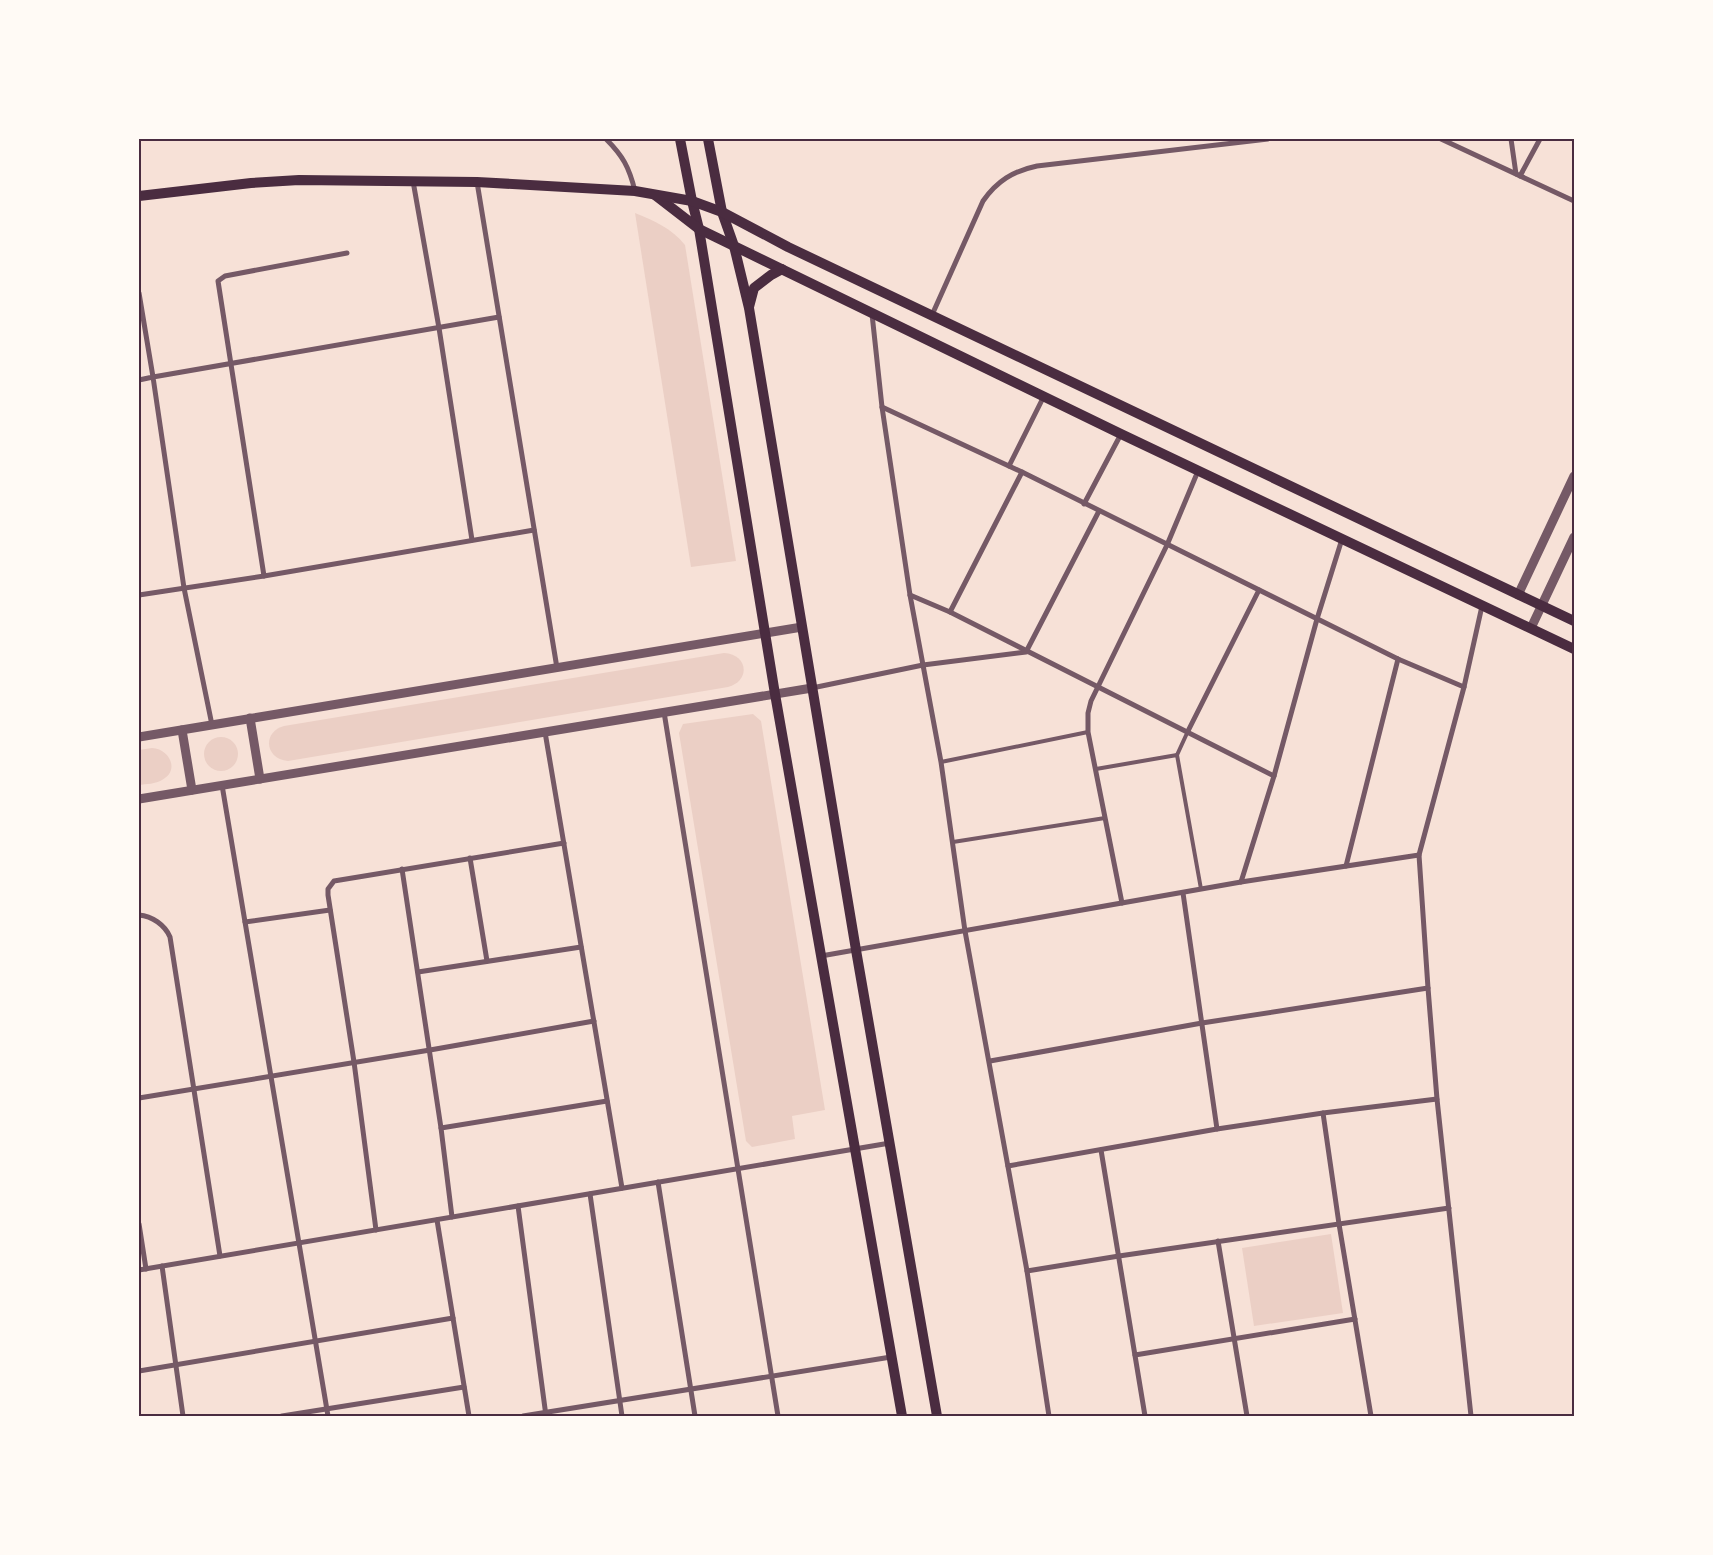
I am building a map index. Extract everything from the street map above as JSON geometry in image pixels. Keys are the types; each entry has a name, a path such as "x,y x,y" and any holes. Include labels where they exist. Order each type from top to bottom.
{"main road":[{"path":"680,139 699,229 775,694 902,1416"},
{"path":"708,139 722,212 734,246 749,308 856,950 937,1416"},
{"path":"139,196 251,183 299,180 413,181 476,182 635,191 692,201 722,212 788,247 1574,621"},
{"path":"654,195 699,229 1121,434 1574,649"},
{"path":"749,308 754,288 782,269"}],"street":[{"path":"606,139 625,160 630,170 635,191"},
{"path":"932,316 984,201 991,190 1012,173 1037,166 1268,139"},
{"path":"1441,139 1574,201"},
{"path":"1511,139 1518,175"},
{"path":"1518,175 1540,139"},
{"path":"413,181 439,328 472,540"},
{"path":"476,182 557,668"},
{"path":"264,576 218,285 220,278 225,276 347,253"},
{"path":"139,293 184,588 212,725"},
{"path":"872,314 882,407 910,596 941,762 965,931 1028,1271 1048,1416"},
{"path":"139,380 231,362 499,317"},
{"path":"1009,466 1044,396"},
{"path":"882,407 1022,472 1167,546 1398,659 1464,686"},
{"path":"1084,504 1121,434"},
{"path":"1122,903 1088,732 1090,707 1098,686 1167,546 1198,470"},
{"path":"950,612 1022,472"},
{"path":"1518,595 1574,476"},
{"path":"1026,652 1099,511"},
{"path":"139,595 264,576 534,530"},
{"path":"1531,628 1574,537"},
{"path":"1242,882 1274,776 1317,618 1342,539"},
{"path":"1188,731 1259,590"},
{"path":"910,596 950,612 1274,776"},
{"path":"1471,1416 1437,1099 1419,856 1464,686 1482,606"},
{"path":"139,737 802,627"},
{"path":"139,799 812,688 923,665 1026,652"},
{"path":"1346,866 1398,659"},
{"path":"664,712 778,1416"},
{"path":"250,718 260,779"},
{"path":"182,730 192,790"},
{"path":"545,732 622,1188"},
{"path":"222,785 328,1416"},
{"path":"376,1230 354,1062 328,889 334,881 564,843"},
{"path":"821,956 1242,882 1419,856"},
{"path":"470,858 487,961"},
{"path":"402,869 430,1050 452,1217"},
{"path":"1183,893 1217,1129"},
{"path":"245,922 330,910"},
{"path":"139,915 142,914 166,928 170,937 220,1256"},
{"path":"418,972 581,947"},
{"path":"990,1060 1202,1022 1428,988"},
{"path":"139,1098 594,1021"},
{"path":"1008,1166 1217,1129 1323,1113 1437,1099"},
{"path":"441,1128 607,1100"},
{"path":"1323,1113 1339,1224 1371,1416"},
{"path":"139,1270 890,1143"},
{"path":"1101,1150 1145,1416"},
{"path":"658,1182 695,1416"},
{"path":"590,1194 622,1416"},
{"path":"518,1206 546,1414"},
{"path":"1028,1271 1218,1241 1449,1208"},
{"path":"437,1220 469,1416"},
{"path":"139,1224 146,1269"},
{"path":"1218,1241 1247,1416"},
{"path":"162,1266 183,1416"},
{"path":"139,1371 453,1318"},
{"path":"1135,1355 1355,1319"},
{"path":"523,1416 546,1414 891,1357"},
{"path":"282,1416 464,1386"}],"lane":[{"path":"1188,731 1177,755 1201,889"},
{"path":"941,762 1088,732"},
{"path":"1096,769 1177,755"},
{"path":"953,842 1105,818"}],"shaded area":[{"path":"635,213 662,226 685,245 736,561 691,567"},
{"path":"724,653 738,658 744,668 740,679 728,687 288,761 275,756 269,745 272,734 284,726"},
{"path":"753,714 761,721 825,1110 792,1116 795,1139 752,1147 746,1141 679,733 683,724"},
{"path":"221,737 228,738 233,742 237,747 237,761 233,766 228,770 221,771 214,770 209,766 205,761 204,754 205,747 209,742 214,738"},
{"path":"152,748 164,752 168,756 171,771 160,781 139,785 139,750"},
{"path":"1331,1234 1343,1313 1254,1326 1242,1248"}]}
